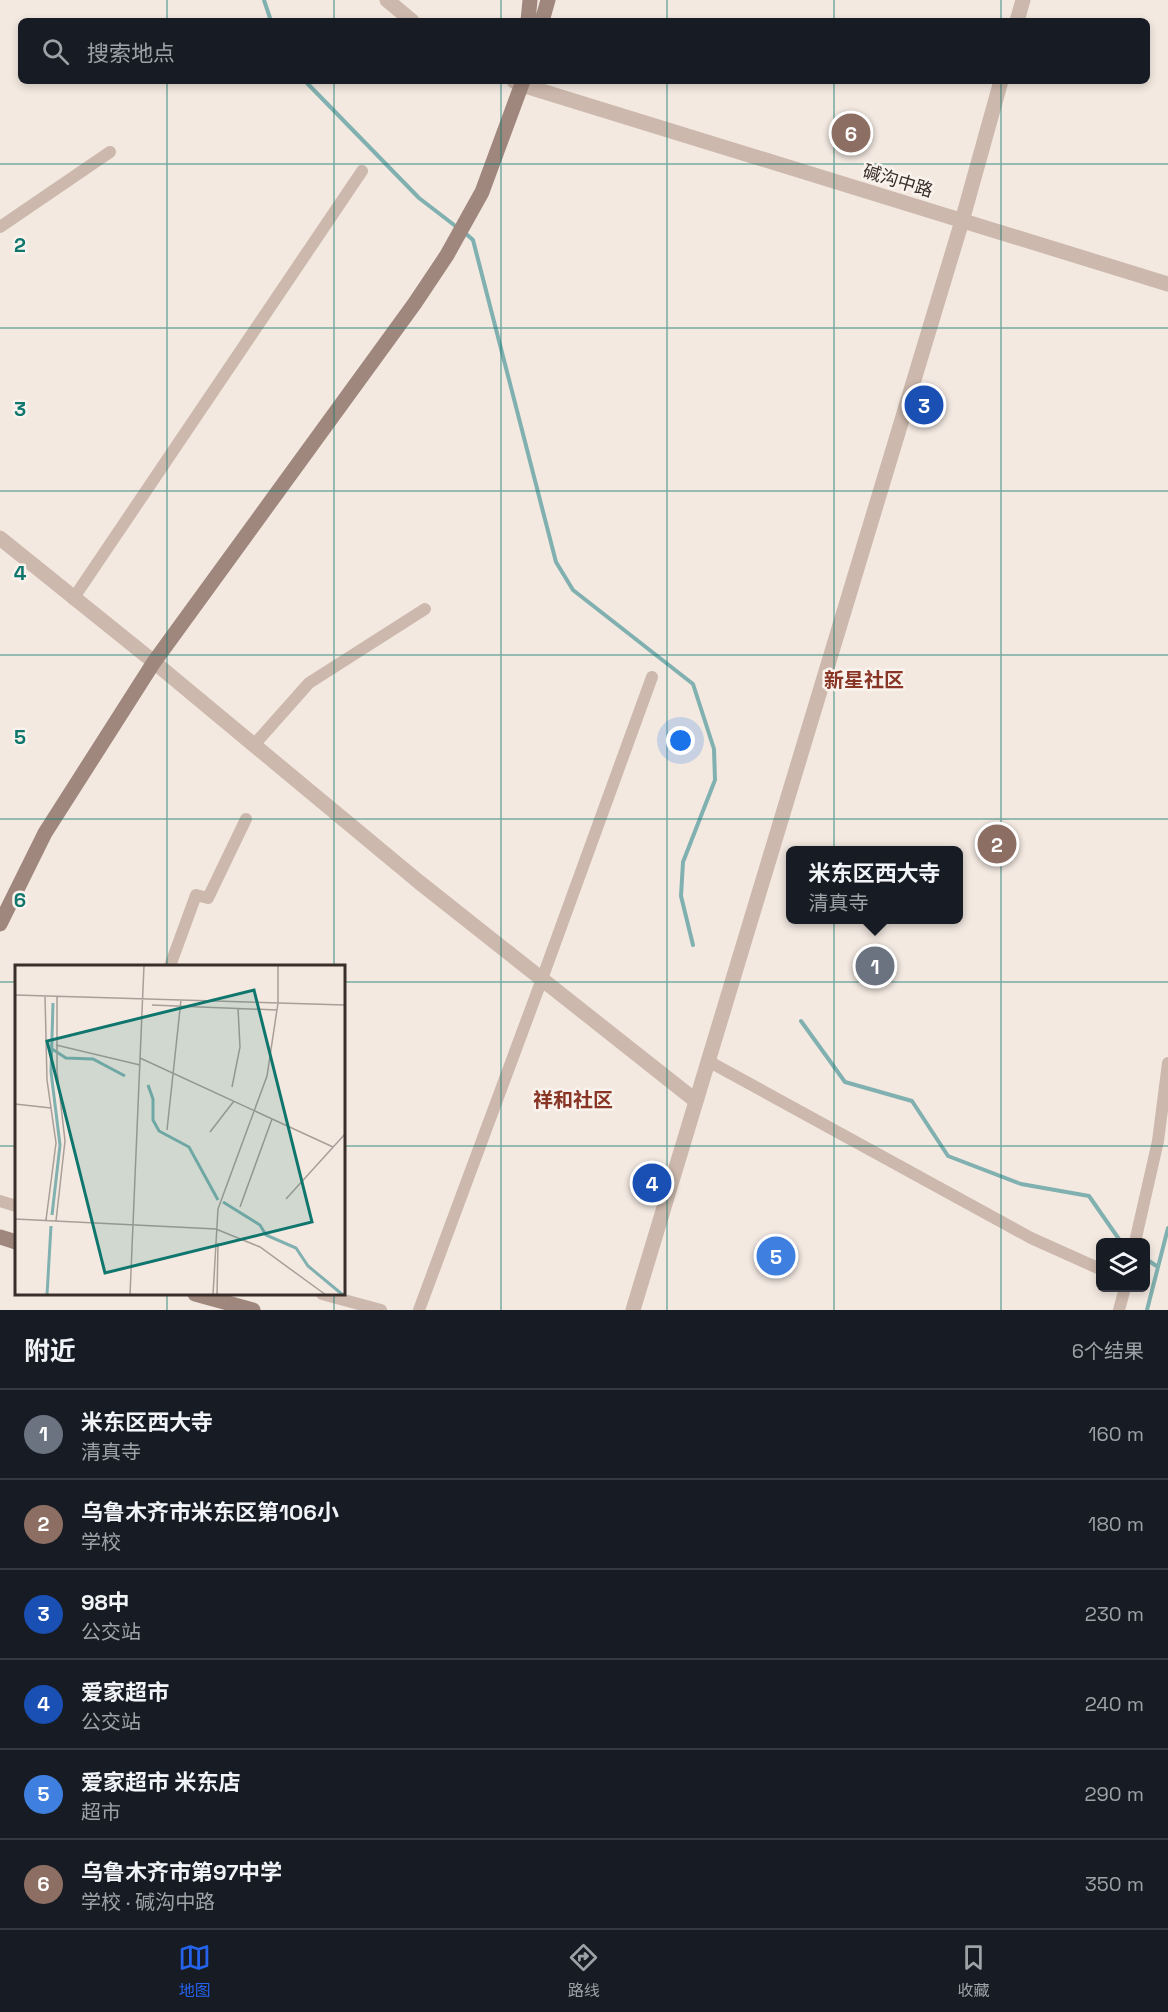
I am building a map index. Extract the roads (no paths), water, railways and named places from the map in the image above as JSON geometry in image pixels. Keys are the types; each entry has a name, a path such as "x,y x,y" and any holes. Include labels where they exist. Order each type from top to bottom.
{"main road":[{"path":"528,18 530,0"},
{"path":"543,18 548,0"},
{"path":"0,924 45,833 154,662 415,303 447,255 482,192 519,84"},
{"path":"0,1237 15,1242"},
{"path":"202,1295 253,1310"}],"street":[{"path":"387,0 408,18"},
{"path":"1018,18 1023,0"},
{"name":"碱沟中路","path":"526,84 1168,284"},
{"path":"633,1310 962,221 1000,84"},
{"path":"0,226 110,152"},
{"path":"74,598 362,171"},
{"path":"0,538 154,662 419,882 696,1101"},
{"path":"253,746 309,683 425,609"},
{"path":"419,1310 652,677"},
{"path":"170,965 196,895 208,898 246,819"},
{"path":"708,1061 1031,1238 1096,1267"},
{"path":"1137,1238 1158,1141 1168,1063"},
{"path":"0,1201 15,1206"},
{"path":"1119,1310 1124,1292"},
{"path":"329,1295 381,1310"}],"waterway":[{"path":"264,0 270,18"},
{"path":"308,84 419,198 458,228"},
{"path":"464,232 473,240 556,562 573,590 693,684 714,749 715,780 683,862 681,896 693,945"},
{"path":"801,1021 845,1082 912,1101 948,1156 1021,1184 1089,1196 1118,1238"},
{"path":"1147,1310 1168,1228"},
{"path":"1150,1262 1158,1267"}],"place":[{"name":"乌鲁木齐市第97中学","path":"851,133"},
{"name":"98中","path":"924,405"},
{"name":"乌鲁木齐市米东区第106小","path":"997,844"},
{"name":"米东区西大寺","path":"875,966"},
{"name":"爱家超市","path":"652,1183"},
{"name":"爱家超市 米东店","path":"776,1256"}],"district":[{"name":"新星社区","path":"864,680"},
{"name":"祥和社区","path":"573,1100"}]}
